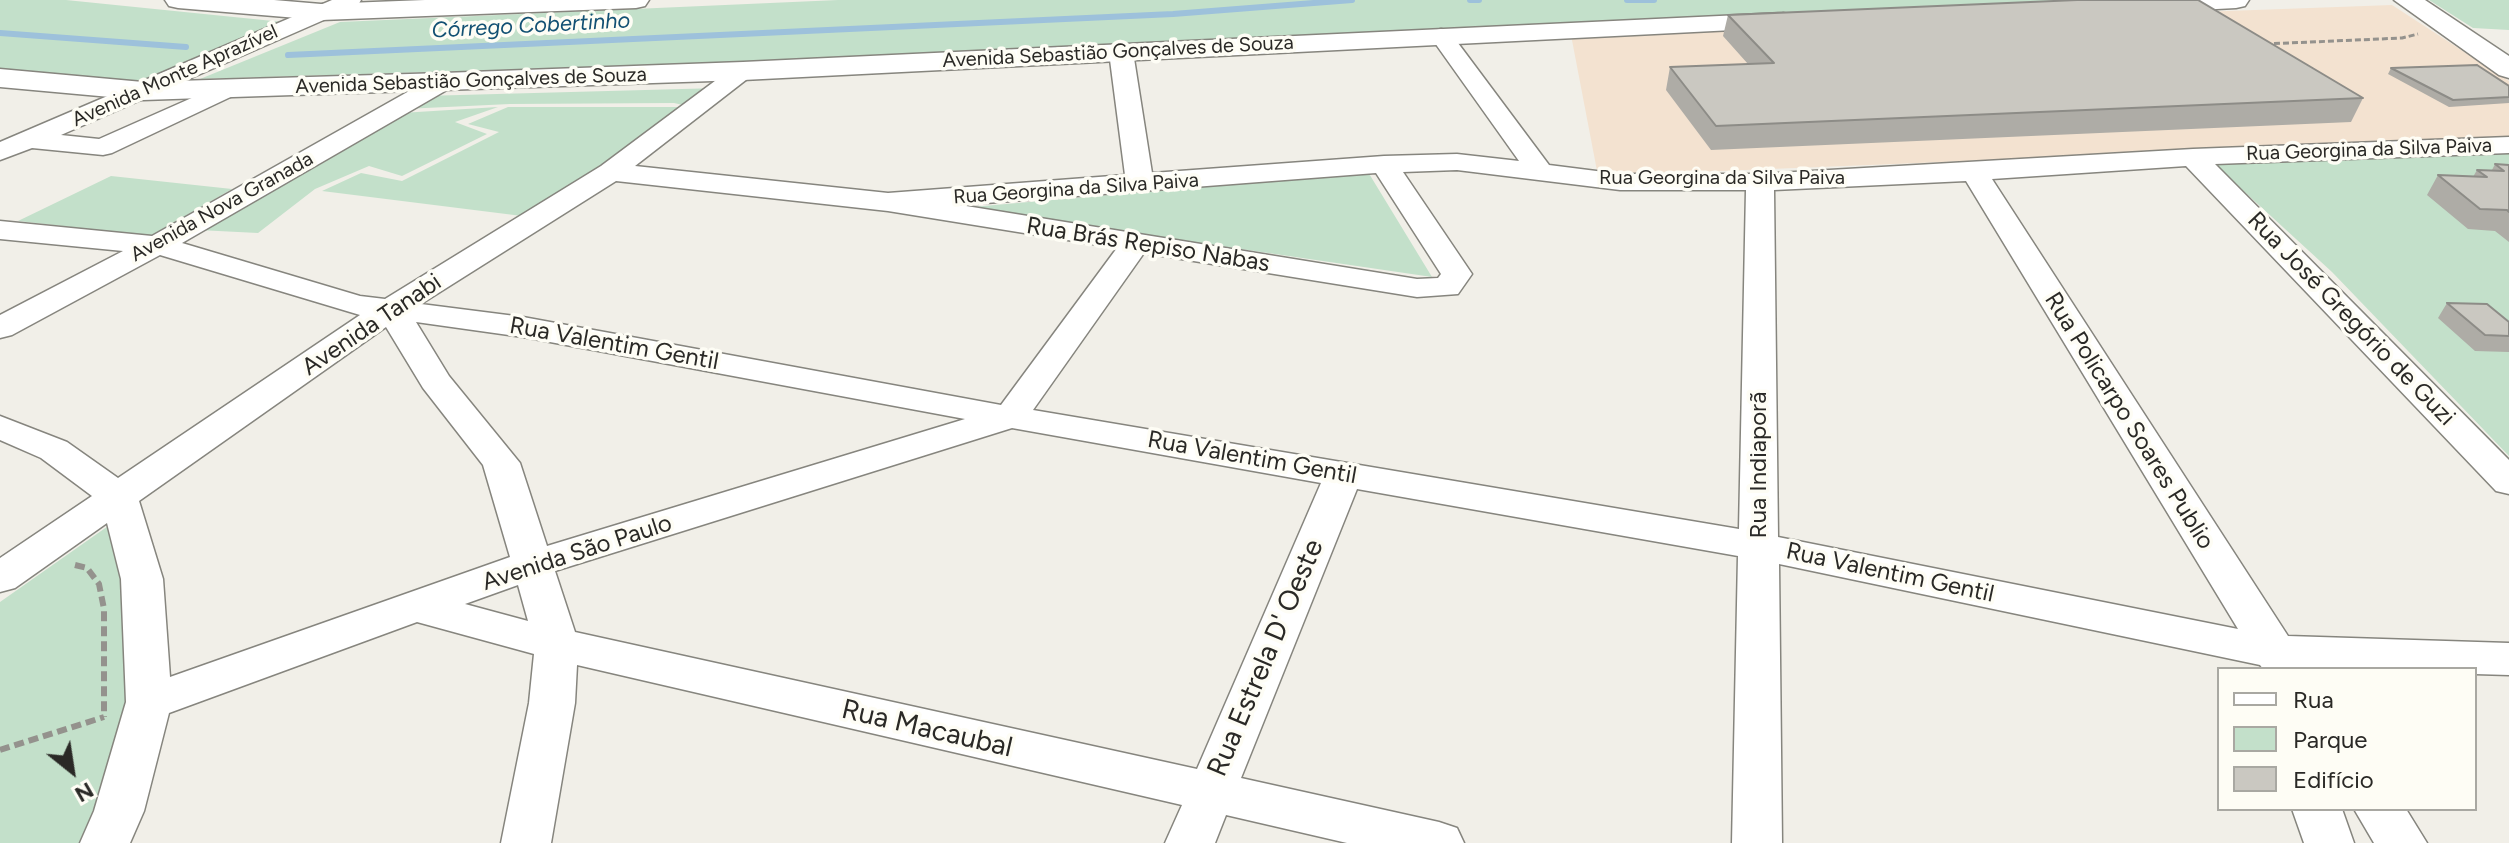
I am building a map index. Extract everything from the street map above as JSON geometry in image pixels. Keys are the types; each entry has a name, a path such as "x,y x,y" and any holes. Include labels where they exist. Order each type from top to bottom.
{"main road":[{"path":"178,0 321,12 635,0"},
{"path":"2116,6 2236,0"},
{"path":"2403,2 2455,31 2509,69"},
{"name":"Avenida Sebastião Gonçalves de Souza","path":"0,78 143,91 443,82 743,71 1806,20"},
{"path":"2455,31 2509,34"}],"street":[{"name":"Avenida Monte Aprazível","path":"0,152 350,0"},
{"path":"1441,36 1541,173"},
{"path":"1121,52 1140,185"},
{"name":"Avenida Tanabi","path":"0,578 391,309 611,172 743,71"},
{"name":"Avenida Nova Granada","path":"0,328 157,245 443,82"},
{"path":"29,140 103,147 230,88"},
{"name":"Rua Georgina da Silva Paiva","path":"888,202 1384,164 1457,162 1620,182 1760,182 2193,157 2509,145"},
{"name":"Rua José Gregório de Guzi","path":"2193,157 2509,482"},
{"name":"Rua Brás Repiso Nabas","path":"611,172 888,202 1417,288 1447,287 1457,274 1384,164"},
{"name":"Rua Policarpo Soares Publio","path":"1974,172 2279,663"},
{"name":"Rua Indiaporã","path":"1757,843 1760,182"},
{"name":"Rua Valentim Gentil","path":"0,230 157,245 344,302 523,327 1010,417 1758,546 2279,663 2509,659"},
{"path":"1010,417 1135,244"},
{"path":"391,309 435,381 501,463 557,644 552,703 526,843"},
{"name":"Avenida São Paulo","path":"149,702 533,564 1010,417"},
{"path":"0,427 54,450 119,497 142,579 149,702 119,811 105,843"},
{"name":"Rua Estrela D' Oeste","path":"1190,843 1344,474"},
{"name":"Rua Macaubal","path":"417,607 557,644 1439,843"},
{"path":"2318,811 2329,843"},
{"path":"2380,811 2402,843"}],"path":[{"path":"2260,44 2402,38 2428,32 2455,31"},
{"path":"63,568 76,565 87,568 99,584 104,609 102,727"},
{"path":"0,750 104,717"}],"shaded area":[{"path":"2392,5 2509,81 2509,139 1598,176 1571,35"}],"green space":[{"path":"0,0 66,0 283,22 142,83 0,72"},
{"path":"838,0 2093,0 792,61 200,79 340,22"},
{"path":"2429,0 2509,0 2509,30 2473,28"},
{"path":"719,88 692,107 674,103 510,104 404,109 423,96"},
{"path":"498,107 455,122 487,134 402,176 369,166 315,189 258,233 198,230 401,113"},
{"path":"508,107 679,107 681,111 538,218 322,191 361,173 402,181 499,132 468,124"},
{"path":"2509,151 2509,456 2332,272 2213,163"},
{"path":"1368,172 1432,277 961,208"},
{"path":"111,176 232,189 151,236 18,221"},
{"path":"111,524 129,584 139,706 93,843 0,843 0,602"}],"building":[{"path":"2077,0 2198,0 2363,98 1716,126 1670,67 1774,63 1728,15"},
{"path":"2477,65 2509,86 2509,97 2453,100 2391,68"},
{"path":"2495,164 2509,165 2509,212 2480,209 2438,175 2487,177 2477,170 2504,171"},
{"path":"2447,303 2487,304 2509,322 2509,336 2485,335"}],"waterway":[{"name":"Córrego Cobertinho","path":"288,55 1173,14 1352,0"},
{"name":"Córrego Cobertinho","path":"1470,0 1479,0"},
{"name":"Córrego Cobertinho","path":"1627,0 1654,0"},
{"name":"Córrego Cobertinho","path":"0,33 186,47"}]}
